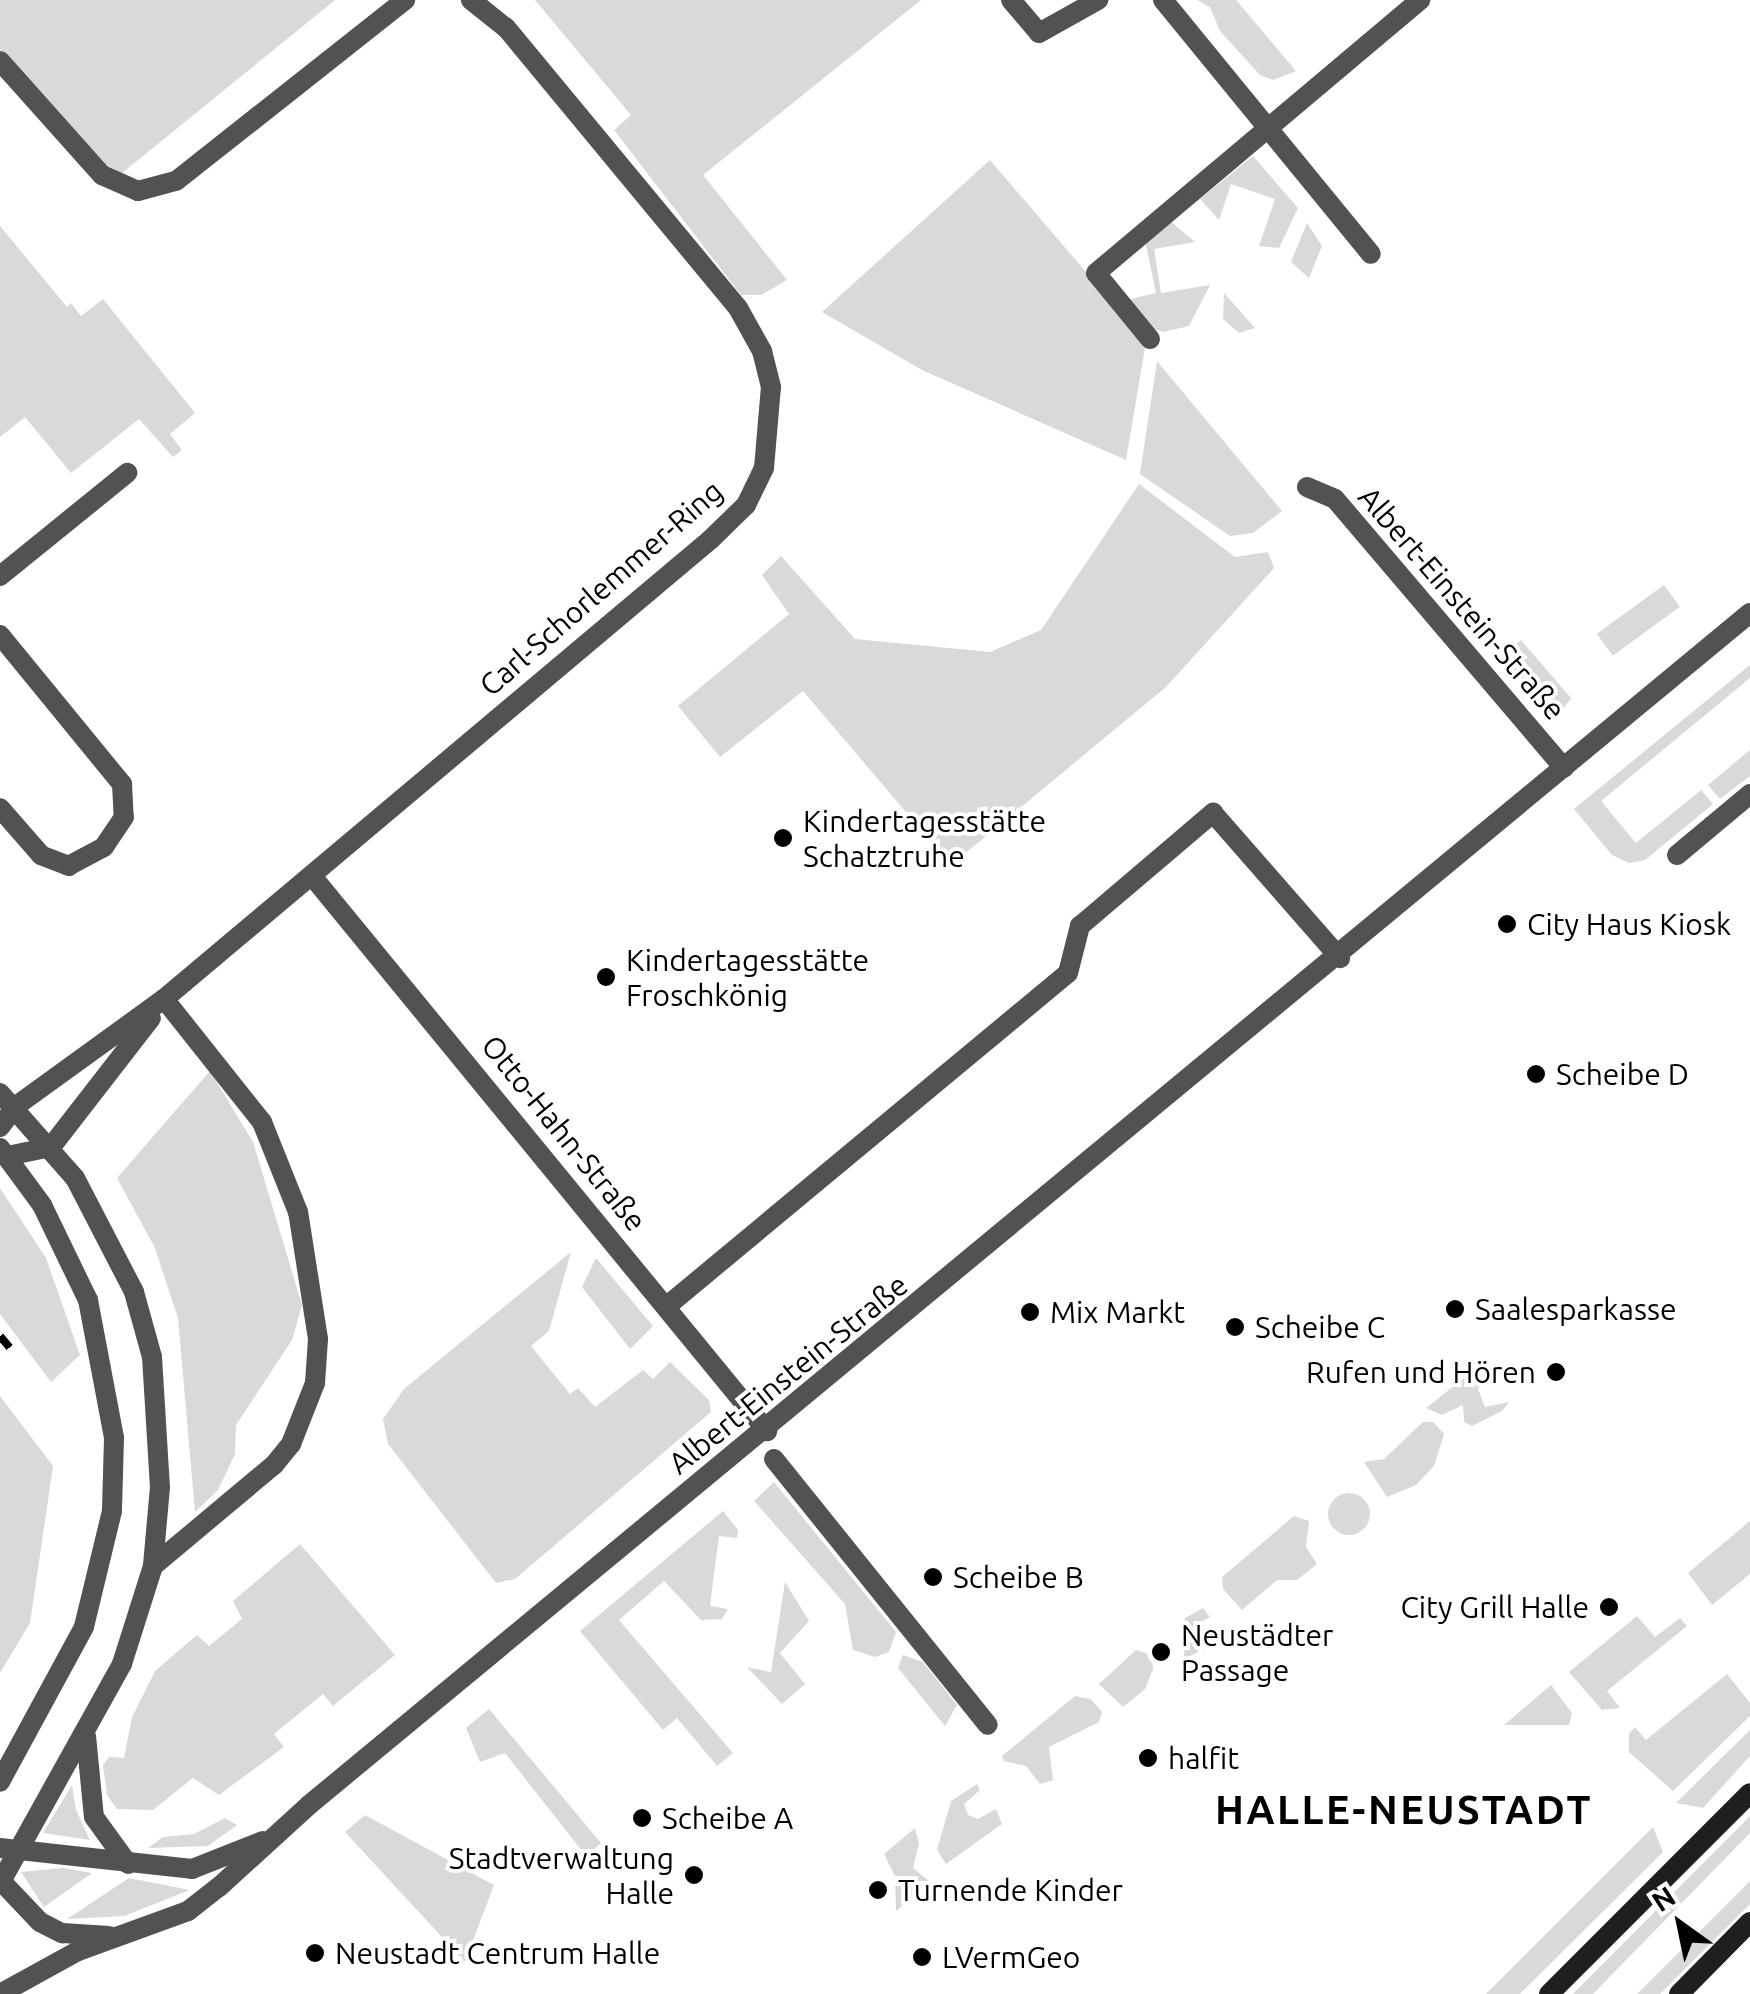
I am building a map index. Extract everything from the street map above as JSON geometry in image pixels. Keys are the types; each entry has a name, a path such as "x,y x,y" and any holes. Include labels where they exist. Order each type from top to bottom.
{"main road":[{"path":"1550,1994 1750,1793"},
{"path":"1679,1994 1750,1922"}],"street":[{"path":"0,61 102,175 138,191 176,180 405,0"},
{"name":"Carl-Schorlemmer-Ring","path":"0,1128 8,1100 164,1000 710,540 746,504 770,435 764,358 738,308 506,28 472,0"},
{"path":"1011,0 1040,33 1098,0"},
{"path":"1163,0 1371,254"},
{"path":"1150,339 1096,273 1420,0"},
{"path":"0,576 127,474"},
{"name":"Albert-Einstein-Straße","path":"1306,488 1335,499 1564,768"},
{"name":"Albert-Einstein-Straße","path":"0,1994 121,1935 188,1910 1750,614"},
{"path":"0,635 122,784 124,817 104,848 68,866 41,855 0,808"},
{"path":"1677,855 1750,794"},
{"path":"667,1306 1068,972 1080,926 1213,813 1340,958"},
{"name":"Otto-Hahn-Straße","path":"312,876 767,1431"},
{"path":"153,1566 274,1466 291,1444 315,1384 318,1338 298,1212 268,1135 200,1036 164,1000"},
{"name":"Carl-Schorlemmer-Ring","path":"52,1147 164,1000"},
{"path":"0,1881 9,1849 86,1736 133,1639 153,1566 160,1487 152,1358 134,1292 107,1232 52,1147 8,1100"},
{"path":"0,1782 84,1627 112,1511 114,1438 88,1300 42,1205 4,1152 52,1147"},
{"path":"774,1459 988,1725"},
{"path":"86,1736 94,1817 128,1864"},
{"name":"Albert-Einstein-Straße","path":"9,1849 192,1870 274,1837"},
{"name":"Albert-Einstein-Straße","path":"0,1881 40,1922 62,1933 121,1935"}],"shaded area":[{"path":"0,0 335,0 122,173 95,159 0,49"},
{"path":"535,0 921,0 703,175 787,280 761,295 741,295 614,130 631,115"},
{"path":"1197,0 1236,0 1296,71 1273,80 1260,75 1220,31 1210,7"},
{"path":"1253,156 1298,208 1279,248 1259,246 1275,199 1231,184 1219,220 1200,199"},
{"path":"990,160 1146,342 1126,460 922,370 822,312"},
{"path":"1170,221 1195,242 1154,249 1161,293 1210,285 1189,326 1163,332 1151,328 1126,300 1156,293 1145,240"},
{"path":"1307,223 1322,246 1309,278 1291,262"},
{"path":"0,226 67,307 71,303 81,316 103,299 195,413 170,434 182,450 173,457 139,419 71,473 25,417 0,437"},
{"path":"1224,293 1255,328 1239,333 1223,319"},
{"path":"1157,361 1282,511 1253,533 1230,536 1140,474"},
{"path":"1139,484 1235,557 1268,552 1274,568 1166,687 951,865 803,691 720,757 678,706 789,614 762,575 781,556 855,639 990,652 1041,630"},
{"path":"1664,585 1680,607 1613,656 1597,634"},
{"path":"1521,640 1571,698 1564,708 1544,709 1501,656"},
{"path":"1750,665 1750,678 1601,801 1636,843 1701,790 1713,804 1645,860 1629,863 1612,855 1574,809"},
{"path":"1750,750 1750,776 1720,799 1708,785"},
{"path":"210,1071 253,1142 302,1305 292,1340 236,1425 235,1454 218,1490 195,1512 178,1318 155,1248 117,1178"},
{"path":"0,1188 46,1258 80,1355 51,1382 0,1314"},
{"path":"571,1252 549,1331 531,1346 570,1394 578,1388 595,1407 643,1370 653,1379 670,1362 709,1400 711,1412 515,1579 496,1583 388,1444 383,1419 404,1389"},
{"path":"596,1258 653,1326 630,1349 582,1287"},
{"path":"1473,1371 1486,1378 1478,1389 1485,1407 1509,1402 1502,1411 1472,1426 1464,1422 1463,1405 1442,1415 1426,1408"},
{"path":"0,1396 53,1466 30,1623 0,1673"},
{"path":"1423,1422 1433,1422 1444,1434 1434,1466 1416,1485 1387,1497 1364,1462 1384,1459"},
{"path":"774,1482 896,1632 889,1652 875,1657 853,1650 845,1604 754,1501"},
{"path":"1349,1493 1364,1499 1370,1514 1364,1529 1349,1535 1334,1529 1328,1514 1334,1499"},
{"path":"723,1511 738,1530 737,1538 719,1536 710,1606 728,1609 722,1619 701,1620 664,1581 619,1620 733,1753 717,1766 677,1718 663,1730 580,1631"},
{"path":"1294,1516 1309,1521 1306,1547 1317,1564 1297,1580 1277,1580 1242,1610 1223,1589 1222,1577"},
{"path":"1750,1521 1750,1574 1712,1605 1688,1573"},
{"path":"300,1544 395,1655 333,1706 323,1694 274,1734 284,1747 219,1795 193,1778 153,1810 117,1809 107,1795 103,1765 109,1757 124,1758 132,1717 155,1671 197,1635 209,1646 242,1619 233,1601"},
{"path":"785,1582 809,1621 780,1653 805,1684 782,1704 747,1667 771,1672"},
{"path":"1203,1608 1210,1617 1198,1624 1206,1640 1227,1628 1230,1636 1184,1659 1185,1618"},
{"path":"1637,1616 1655,1637 1680,1618 1687,1626 1607,1691 1620,1708 1602,1710 1569,1672"},
{"path":"1136,1650 1152,1655 1153,1669 1145,1689 1123,1707 1099,1684"},
{"path":"903,1655 923,1662 957,1705 945,1726 898,1668"},
{"path":"1727,1674 1750,1703 1750,1716 1673,1791 1629,1752 1629,1734 1635,1727 1646,1740"},
{"path":"1551,1685 1572,1713 1569,1725 1504,1725"},
{"path":"1075,1696 1091,1699 1102,1712 1099,1722 1049,1747 1053,1780 1040,1784 1026,1766 1004,1761 1002,1756"},
{"path":"489,1709 601,1843 586,1856 505,1753 480,1762 466,1728"},
{"path":"1750,1730 1750,1756 1703,1808 1676,1803"},
{"path":"977,1784 980,1790 964,1804 968,1815 978,1819 996,1809 1002,1824 946,1864 937,1850 951,1801"},
{"path":"72,1785 76,1810 90,1840 43,1833"},
{"path":"365,1815 494,1885 465,1962 345,1832"},
{"path":"1750,1816 1750,1833 1593,1994 1573,1994"},
{"path":"225,1818 237,1825 208,1846 148,1848 163,1837 194,1834"},
{"path":"1653,1827 1663,1852 1520,1994 1486,1994"},
{"path":"915,1828 919,1843 913,1868 930,1882 896,1911 895,1876 884,1854"},
{"path":"63,1868 92,1873 44,1907 21,1872"},
{"path":"129,1878 190,1890 124,1916 67,1919"},
{"path":"1750,1881 1750,1904 1660,1994 1637,1994"}],"railway":[{"path":"0,1336 11,1349"}],"place":[{"name":"Kindertagesstätte Schatztruhe","path":"783,838"},
{"name":"City Haus Kiosk","path":"1507,924"},
{"name":"Kindertagesstätte Froschkönig","path":"606,977"},
{"name":"Scheibe D","path":"1536,1074"},
{"name":"Saalesparkasse","path":"1455,1309"},
{"name":"Mix Markt","path":"1030,1312"},
{"name":"Scheibe C","path":"1235,1327"},
{"name":"Rufen und Hören","path":"1556,1372"},
{"name":"Scheibe B","path":"933,1577"},
{"name":"City Grill Halle","path":"1609,1607"},
{"name":"Neustädter Passage","path":"1161,1652"},
{"name":"halfit","path":"1148,1758"},
{"name":"Scheibe A","path":"642,1818"},
{"name":"Stadtverwaltung Halle","path":"694,1875"},
{"name":"Turnende Kinder","path":"878,1890"},
{"name":"Neustadt Centrum Halle","path":"315,1953"},
{"name":"LVermGeo","path":"922,1957"}],"district":[{"name":"HALLE-NEUSTADT","path":"1404,1810"}]}
